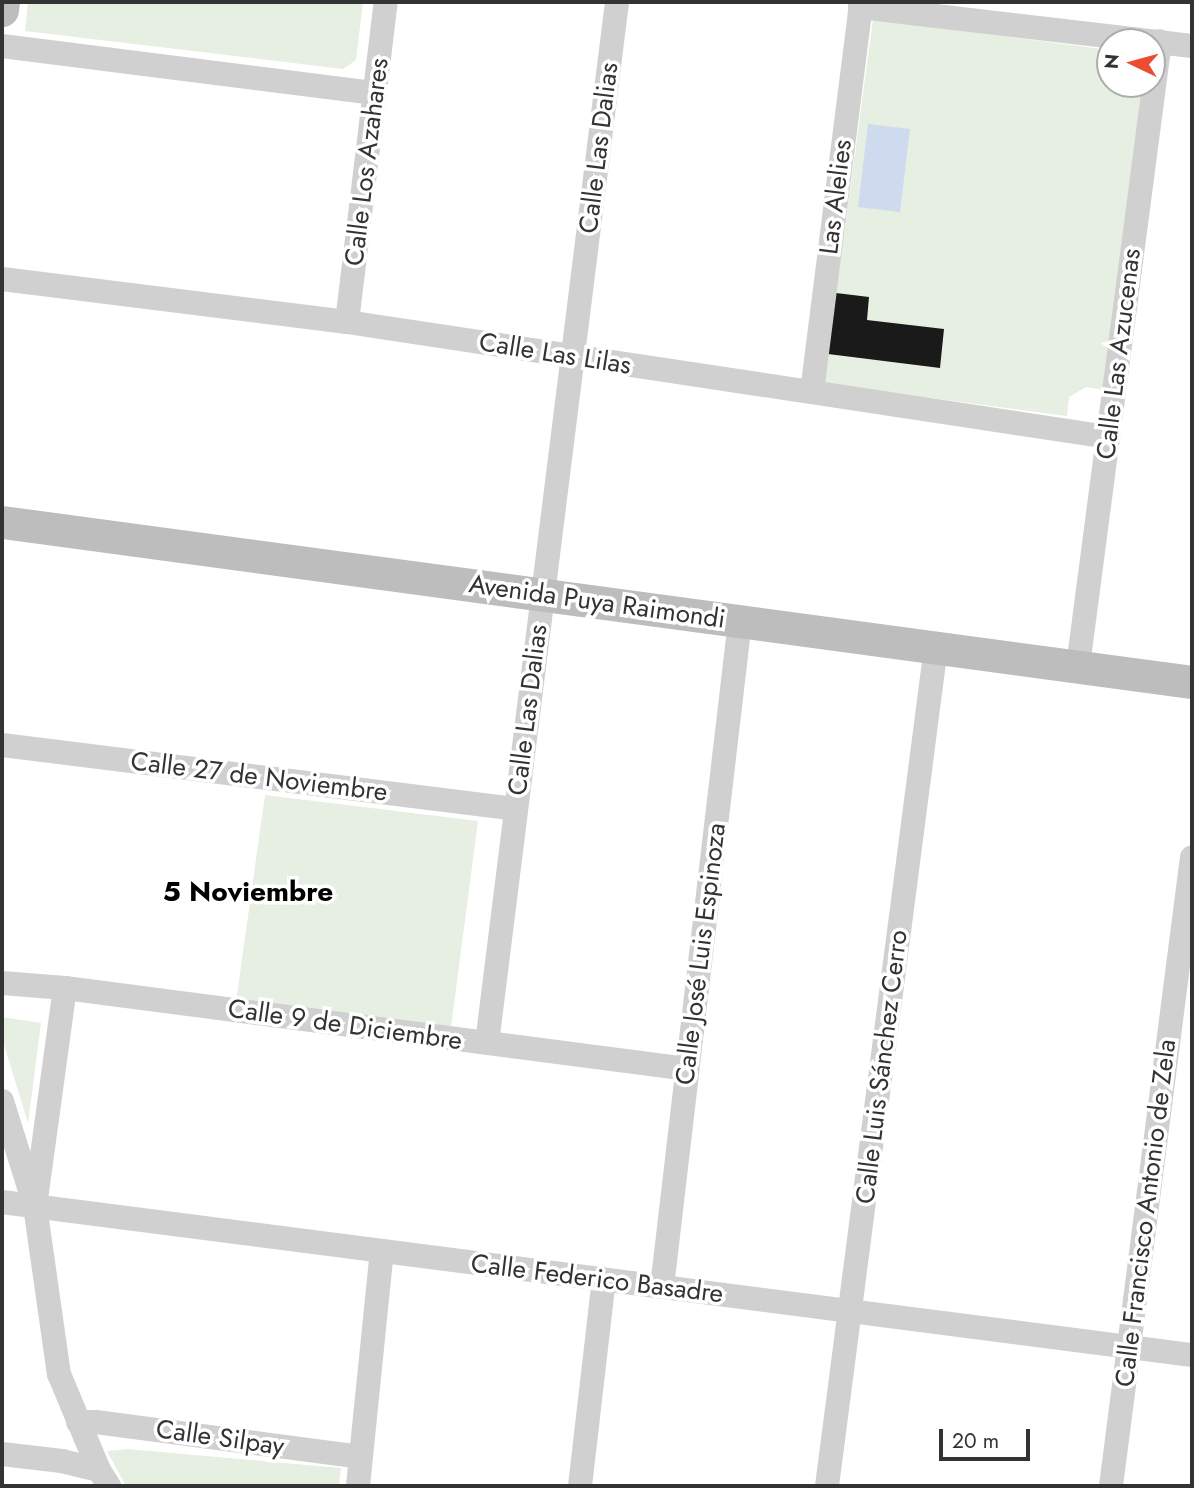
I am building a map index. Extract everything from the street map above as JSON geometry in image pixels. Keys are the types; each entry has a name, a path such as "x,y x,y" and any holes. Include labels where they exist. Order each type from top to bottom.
{"street":[{"path":"2,10 3,2"},
{"name":"Calle Los Azahares","path":"347,322 386,2"},
{"name":"Calle Las Dalias","path":"487,1044 617,2"},
{"path":"860,4 1096,33"},
{"name":"Las Alelies","path":"811,392 860,4"},
{"path":"1166,42 1192,46"},
{"path":"2,46 375,93"},
{"name":"Calle Las Azucenas","path":"1078,666 1153,98"},
{"name":"Calle Las Lilas","path":"2,279 347,322 1108,437"},
{"name":"Avenida Puya Raimondi","path":"2,522 1192,682"},
{"name":"Calle José Luis Espinoza","path":"662,1287 740,621"},
{"name":"Calle Luis Sánchez Cerro","path":"827,1486 936,647"},
{"name":"Calle 27 de Noviembre","path":"2,745 516,809"},
{"name":"Calle Francisco Antonio de Zela","path":"1111,1486 1192,857"},
{"name":"Calle 9 de Diciembre","path":"2,983 65,988 687,1069"},
{"path":"35,1206 65,988"},
{"path":"2,1101 35,1206 59,1374 104,1478"},
{"name":"Calle Federico Basadre","path":"2,1202 1192,1355"},
{"path":"358,1486 382,1251"},
{"path":"580,1486 604,1279"},
{"name":"Calle Silpay","path":"78,1422 96,1422 362,1457"},
{"path":"2,1454 62,1461 104,1478"}],"shaded area":[{"path":"28,2 363,2 356,60 343,69 25,31"},
{"path":"873,19 1096,48 1096,98 1141,98 1104,390 1086,387 1069,397 1067,416 824,384"},
{"path":"265,795 478,821 451,1027 236,1002"},
{"path":"2,1017 41,1023 28,1123 2,1038"},
{"path":"128,1449 341,1468 339,1486 126,1486 107,1451"}],"water":[{"path":"868,124 910,129 900,212 858,207"}],"building":[{"path":"836,293 869,297 867,320 944,329 940,368 828,354"}],"district":[{"name":"5 Noviembre","path":"248,892"}]}
